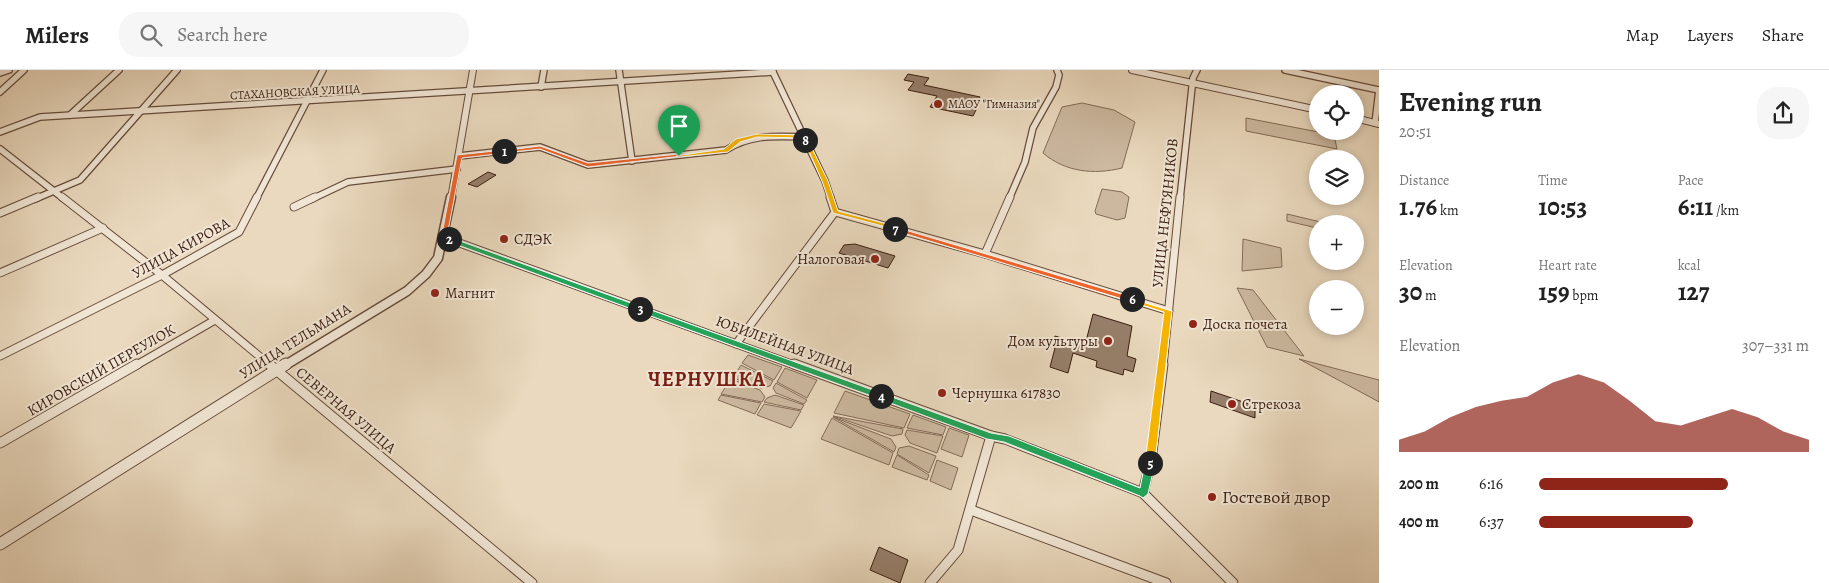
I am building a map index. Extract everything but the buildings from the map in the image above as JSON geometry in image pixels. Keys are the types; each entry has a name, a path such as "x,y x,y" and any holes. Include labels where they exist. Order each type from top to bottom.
{"street":[{"path":"0,72 8,70"},
{"path":"0,92 24,70"},
{"path":"70,116 119,70"},
{"path":"0,213 80,180 177,70"},
{"name":"УЛИЦА КИРОВА","path":"0,356 162,275 239,232 323,70"},
{"name":"УЛИЦА ТЕЛЬМАНА","path":"0,544 275,371 407,291 426,274 438,258 443,237 457,169 473,70"},
{"path":"541,87 544,70"},
{"path":"618,70 632,161"},
{"path":"985,254 1025,162 1033,128 1056,87 1059,75 1057,70"},
{"path":"1132,70 1309,108"},
{"name":"УЛИЦА НЕФТЯНИКОВ","path":"1143,494 1152,456 1194,84 1193,78 1197,70"},
{"path":"1285,70 1379,90 1377,123 1364,120"},
{"path":"773,71 825,181 835,212"},
{"name":"СТАХАНОВСКАЯ УЛИЦА","path":"0,132 40,117 469,92 773,71"},
{"path":"459,156 540,148 588,165 726,150 738,141 757,135 804,137"},
{"name":"СЕВЕРНАЯ УЛИЦА","path":"0,149 56,190 162,275 532,583"},
{"path":"0,158 8,155"},
{"path":"294,207 348,182 457,169"},
{"path":"835,212 985,254 1168,311"},
{"path":"736,344 835,212"},
{"path":"0,273 103,228"},
{"name":"ЮБИЛЕЙНАЯ УЛИЦА","path":"443,237 991,436 1005,439 1143,494"},
{"name":"КИРОВСКИЙ ПЕРЕУЛОК","path":"0,443 215,320"},
{"path":"930,583 958,550 991,436"},
{"path":"1143,494 1232,582"},
{"path":"971,510 1166,583"}],"shaded area":[{"path":"1082,103 1114,110 1135,122 1122,168 1101,171 1080,170 1061,164 1043,153 1062,107"},
{"path":"1246,118 1309,130 1309,140 1335,140 1337,149 1246,131"},
{"path":"1102,189 1122,192 1129,197 1125,218 1117,220 1096,214 1095,211"},
{"path":"1287,214 1309,219 1309,226 1287,221"},
{"path":"1243,239 1281,248 1282,267 1242,271"},
{"path":"1237,288 1253,290 1304,356 1267,347"},
{"path":"748,355 782,367 774,380 742,363"},
{"path":"1299,359 1379,380 1379,402 1370,397"},
{"path":"741,365 773,381 770,386 761,388 733,378"},
{"path":"785,368 817,380 807,398 777,382"},
{"path":"731,379 760,390 765,397 762,402 721,394"},
{"path":"776,383 807,400 804,404 776,393 773,388"},
{"path":"845,391 910,414 904,428 834,413"},
{"path":"721,395 761,403 755,414 718,400"},
{"path":"775,395 804,405 801,410 764,402 767,398"},
{"path":"764,404 801,411 791,428 757,415"},
{"path":"913,415 946,427 943,435 907,428"},
{"path":"833,416 903,429 902,434 892,436"},
{"path":"833,417 891,439 896,447 894,452"},
{"path":"832,418 893,453 889,465 821,439"},
{"path":"949,428 969,435 962,457 941,449"},
{"path":"907,430 943,436 937,453 910,443 905,435"},
{"path":"909,446 936,456 929,473 897,454 899,448"},
{"path":"897,455 929,475 927,480 892,467"},
{"path":"937,460 958,468 951,490 930,481"}],"place":[{"name":"МАОУ \"Гимназия\"","path":"938,104"},
{"name":"СДЭК","path":"504,239"},
{"name":"Налоговая","path":"875,259"},
{"name":"Магнит","path":"435,293"},
{"name":"Доска почета","path":"1193,324"},
{"name":"Дом культуры","path":"1108,341"},
{"name":"Чернушка 617830","path":"942,393"},
{"name":"Стрекоза","path":"1232,404"},
{"name":"Гостевой двор","path":"1212,497"}],"district":[{"name":"ЧЕРНУШКА","path":"707,379"}],"route":[{"path":"757,135 804,137 825,181 835,212 985,254 1168,311 1152,456 1143,494 1005,439 991,436 443,237 459,156 540,148 588,165 679,156 726,150 738,141 757,135"}]}
